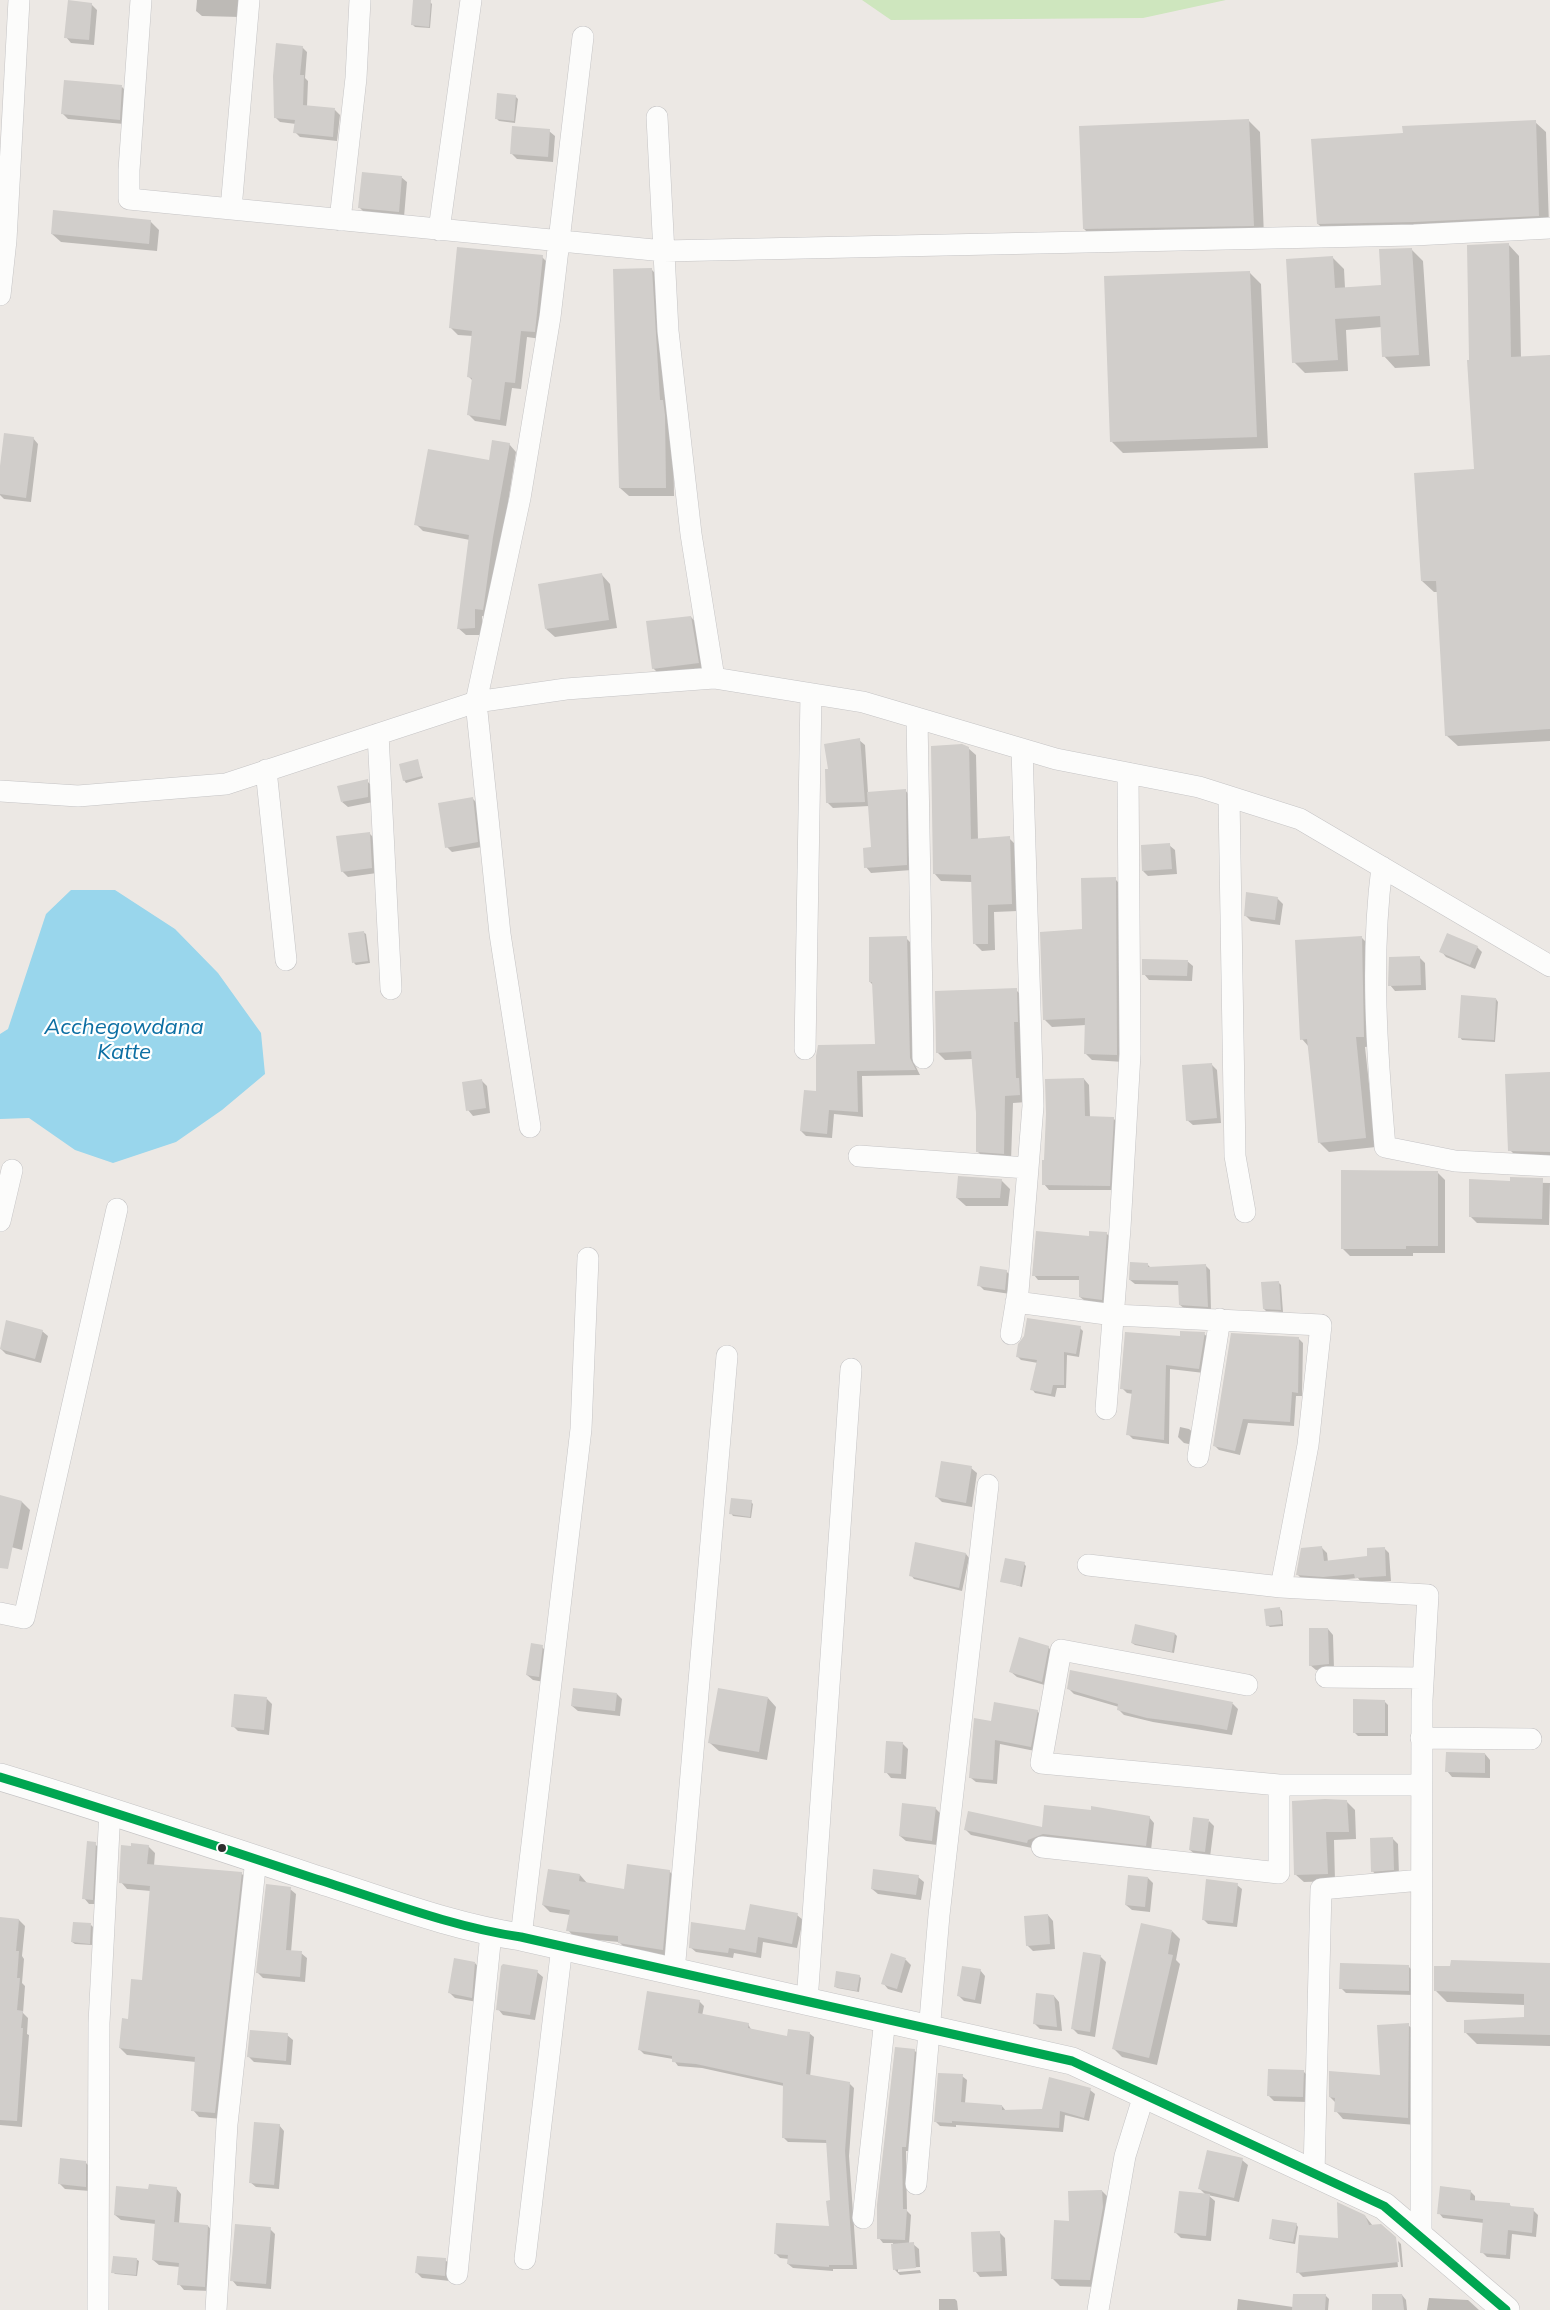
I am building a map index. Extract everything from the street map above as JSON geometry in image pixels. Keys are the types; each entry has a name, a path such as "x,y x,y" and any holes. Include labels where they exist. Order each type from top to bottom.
{"street":[{"path":"0,295 19,0"},
{"path":"141,0 129,199 559,242 664,250 1414,235 1550,228"},
{"path":"231,209 249,0"},
{"path":"340,220 356,78 360,0"},
{"path":"439,230 471,0"},
{"path":"530,1126 500,934 476,702 520,498 550,317 583,37"},
{"path":"657,117 668,331 690,523 714,678"},
{"path":"0,791 78,796 226,784 476,702 566,689 714,678 863,702 1056,759 1199,787 1300,819 1550,966"},
{"path":"805,1049 811,694"},
{"path":"917,718 923,1058"},
{"path":"378,734 392,989"},
{"path":"1011,1334 1016,1302 1033,1106 1022,749"},
{"path":"266,770 286,960"},
{"path":"1106,1409 1130,1054 1128,773"},
{"path":"1229,797 1235,1156 1245,1212"},
{"path":"1382,867 1376,916 1377,1032 1385,1148 1455,1161 1550,1166"},
{"path":"859,1156 1027,1168"},
{"path":"0,1221 12,1170"},
{"path":"0,1613 24,1617 117,1209"},
{"path":"521,1937 581,1429 588,1258"},
{"path":"1016,1302 1114,1315 1320,1325 1308,1445 1281,1587"},
{"path":"1198,1456 1220,1319"},
{"path":"674,1972 727,1356"},
{"path":"807,2002 850,1369"},
{"path":"916,2184 940,1904 988,1485"},
{"path":"1088,1566 1281,1587 1428,1594 1422,1678 1421,1738 1421,2237"},
{"path":"1247,1685 1061,1650 1041,1763 1280,1785 1422,1785"},
{"path":"1326,1677 1422,1678"},
{"path":"1421,1738 1531,1739"},
{"path":"0,1777 110,1810 434,1917 491,1933 562,1946 1072,2061 1384,2206 1506,2310"},
{"path":"1042,1847 1279,1873 1280,1785"},
{"path":"98,2310 99,2024 110,1810"},
{"path":"216,2310 227,2124 256,1859"},
{"path":"1314,2174 1321,1889 1421,1880"},
{"path":"457,2274 491,1933"},
{"path":"525,2259 562,1946"},
{"path":"863,2218 885,2019"},
{"path":"1098,2310 1125,2156 1144,2095"}],"green space":[{"path":"862,0 1226,0 1143,18 891,20"}],"water":[{"name":"Acchegowdana Katte","path":"71,890 115,890 175,929 218,973 261,1033 265,1074 222,1110 176,1142 113,1163 75,1150 29,1118 0,1119 0,1034 8,1029 46,914"}],"building":[{"path":"68,0 92,3 89,40 64,38"},
{"path":"413,0 431,0 429,27 411,25"},
{"path":"276,43 303,46 300,75 304,75 303,105 335,108 333,137 293,133 295,120 274,118 273,76"},
{"path":"64,80 122,85 120,120 61,114"},
{"path":"497,93 516,95 514,121 495,119"},
{"path":"1249,119 1254,226 1083,229 1079,126"},
{"path":"1536,120 1539,216 1317,224 1311,139 1403,133 1402,126"},
{"path":"512,126 550,129 548,157 510,154"},
{"path":"362,172 402,176 399,212 358,208"},
{"path":"53,210 151,220 149,244 51,234"},
{"path":"1509,243 1511,357 1550,355 1550,729 1445,736 1436,581 1421,581 1414,473 1474,469 1467,360 1469,360 1467,245"},
{"path":"457,247 543,255 535,332 521,331 515,383 505,382 500,420 467,415 472,378 467,377 472,331 449,328"},
{"path":"1412,248 1419,355 1382,357 1380,316 1335,319 1338,360 1292,363 1286,259 1333,256 1335,288 1381,285 1379,249"},
{"path":"652,268 660,400 663,400 665,415 666,488 619,488 613,269"},
{"path":"1250,271 1257,437 1110,442 1104,276"},
{"path":"4,433 34,437 26,498 0,494 0,466"},
{"path":"492,440 510,443 483,610 475,609 475,628 457,629 469,535 414,525 428,449 489,460"},
{"path":"602,573 609,620 545,629 538,584"},
{"path":"691,616 699,663 652,669 646,621"},
{"path":"860,738 865,802 826,803 825,769 828,769 824,744"},
{"path":"962,744 969,747 971,839 1010,836 1012,904 988,905 988,944 973,944 971,875 933,874 931,746"},
{"path":"418,759 422,776 403,781 399,764"},
{"path":"368,779 368,797 341,802 337,786"},
{"path":"906,789 907,865 864,868 863,848 871,847 867,792"},
{"path":"473,797 478,842 445,848 438,803"},
{"path":"370,832 372,868 341,872 336,836"},
{"path":"1170,843 1172,869 1142,871 1141,845"},
{"path":"1116,877 1117,1055 1084,1054 1085,1018 1043,1020 1040,932 1082,929 1081,878"},
{"path":"1246,892 1278,897 1275,920 1244,916"},
{"path":"364,931 368,961 352,963 348,933"},
{"path":"1447,933 1478,946 1470,965 1439,952"},
{"path":"907,936 910,1058 916,1070 857,1071 858,1112 829,1110 827,1134 800,1131 804,1090 816,1091 818,1045 875,1044 872,982 869,982 869,937"},
{"path":"1362,936 1364,1037 1356,1037 1366,1138 1318,1143 1307,1039 1300,1040 1295,940"},
{"path":"1420,956 1421,985 1388,986 1389,957"},
{"path":"1142,959 1188,960 1187,976 1142,975"},
{"path":"1017,988 1018,1022 1014,1022 1016,1078 1019,1078 1020,1095 1005,1096 1004,1154 976,1152 976,1113 971,1051 936,1053 935,991"},
{"path":"1461,995 1496,998 1494,1040 1458,1038"},
{"path":"1212,1063 1217,1118 1186,1121 1182,1065"},
{"path":"1550,1072 1550,1152 1508,1151 1505,1074"},
{"path":"1084,1078 1085,1116 1114,1117 1110,1186 1042,1185 1046,1114 1045,1079"},
{"path":"482,1079 486,1108 466,1111 462,1082"},
{"path":"1341,1170 1438,1171 1438,1246 1406,1246 1406,1249 1341,1249"},
{"path":"958,1176 1002,1179 1000,1198 956,1198"},
{"path":"1510,1177 1543,1178 1542,1219 1469,1217 1469,1179 1510,1181"},
{"path":"1036,1231 1089,1236 1089,1231 1107,1232 1102,1300 1079,1297 1079,1276 1032,1276"},
{"path":"1130,1262 1148,1263 1148,1267 1206,1264 1208,1307 1179,1305 1178,1281 1129,1280"},
{"path":"980,1266 1007,1270 1005,1290 977,1286"},
{"path":"1279,1281 1281,1310 1263,1309 1261,1282"},
{"path":"1027,1318 1081,1326 1076,1354 1064,1352 1064,1385 1053,1385 1051,1394 1030,1390 1037,1360 1016,1357 1018,1344 1024,1336"},
{"path":"6,1320 43,1330 35,1359 0,1349"},
{"path":"1180,1331 1205,1332 1199,1369 1166,1365 1164,1440 1126,1435 1132,1390 1120,1389 1125,1332 1180,1336"},
{"path":"1231,1333 1299,1337 1298,1393 1292,1392 1290,1422 1243,1419 1235,1451 1213,1446"},
{"path":"941,1461 972,1466 966,1503 935,1497"},
{"path":"0,1495 22,1501 8,1569 0,1568"},
{"path":"731,1498 752,1500 750,1517 729,1514"},
{"path":"915,1542 966,1553 959,1588 909,1576"},
{"path":"1322,1546 1324,1561 1367,1556 1367,1548 1385,1547 1386,1576 1355,1578 1354,1574 1323,1577 1296,1575 1301,1548"},
{"path":"1005,1558 1025,1562 1020,1586 1000,1582"},
{"path":"1280,1607 1282,1624 1266,1626 1264,1609"},
{"path":"1135,1624 1175,1633 1172,1652 1131,1643"},
{"path":"1309,1628 1328,1628 1329,1664 1309,1666"},
{"path":"1019,1637 1049,1646 1042,1682 1009,1672"},
{"path":"531,1643 543,1645 539,1677 526,1675"},
{"path":"1070,1670 1233,1702 1227,1730 1147,1718 1117,1710 1118,1704 1067,1689"},
{"path":"573,1688 617,1693 615,1711 571,1706"},
{"path":"718,1688 768,1697 759,1752 708,1743"},
{"path":"234,1694 267,1697 264,1730 231,1727"},
{"path":"1353,1699 1385,1700 1385,1733 1353,1733"},
{"path":"994,1702 1038,1710 1031,1747 995,1740 993,1780 969,1778 974,1718 991,1721"},
{"path":"886,1741 903,1742 901,1774 884,1773"},
{"path":"1446,1752 1485,1753 1485,1773 1445,1772"},
{"path":"1347,1800 1349,1832 1326,1832 1328,1874 1294,1875 1292,1801"},
{"path":"902,1803 936,1807 932,1841 899,1836"},
{"path":"1044,1805 1091,1810 1091,1806 1150,1816 1146,1846 1043,1834 1028,1840 1027,1843 964,1830 968,1811 1042,1827"},
{"path":"1193,1817 1209,1819 1205,1852 1189,1850"},
{"path":"1393,1837 1394,1870 1371,1872 1370,1838"},
{"path":"87,1841 96,1842 93,1900 82,1899"},
{"path":"131,1843 149,1845 147,1864 242,1872 215,2113 191,2111 195,2057 119,2048 122,2018 128,2019 131,1979 142,1980 150,1886 119,1883 121,1845 131,1846"},
{"path":"627,1864 670,1870 663,1950 618,1943 618,1936 566,1931 570,1910 542,1905 548,1869 580,1874 579,1881 624,1889"},
{"path":"873,1869 919,1875 916,1895 871,1889"},
{"path":"1128,1875 1148,1877 1145,1907 1125,1905"},
{"path":"1206,1879 1238,1883 1233,1923 1202,1920"},
{"path":"266,1884 291,1887 286,1950 302,1951 300,1977 256,1973"},
{"path":"750,1904 798,1913 792,1944 758,1937 756,1953 729,1948 728,1953 689,1948 691,1922 745,1930"},
{"path":"1048,1914 1050,1944 1026,1946 1024,1916"},
{"path":"0,1917 19,1919 16,1951 19,1951 17,1978 20,1978 17,2010 23,2011 21,2028 23,2028 17,2121 0,2120"},
{"path":"73,1922 91,1923 90,1944 71,1942"},
{"path":"1141,1923 1172,1930 1168,1954 1173,1955 1149,2058 1112,2049"},
{"path":"1083,1952 1101,1955 1090,2032 1071,2029"},
{"path":"891,1953 906,1958 897,1989 881,1984"},
{"path":"454,1958 475,1962 472,1998 448,1993"},
{"path":"1451,1960 1550,1963 1550,2035 1464,2033 1464,2020 1524,2017 1524,1994 1434,1991 1434,1966 1450,1966"},
{"path":"1340,1963 1409,1965 1409,1991 1339,1989"},
{"path":"503,1964 538,1970 530,2015 496,2010"},
{"path":"962,1966 981,1969 975,2000 957,1996"},
{"path":"836,1971 860,1975 857,1991 834,1987"},
{"path":"647,1991 700,2000 698,2013 749,2023 748,2028 787,2036 788,2029 810,2032 806,2074 850,2082 845,2151 853,2265 829,2265 829,2267 787,2264 788,2255 774,2254 776,2223 829,2226 826,2201 830,2200 826,2140 782,2138 783,2083 696,2064 672,2062 672,2056 638,2050"},
{"path":"1036,1993 1054,1995 1057,2027 1033,2024"},
{"path":"1409,2023 1408,2118 1334,2112 1335,2098 1329,2097 1329,2071 1380,2075 1377,2025"},
{"path":"250,2030 288,2033 286,2061 247,2057"},
{"path":"895,2047 915,2049 906,2147 902,2147 903,2209 907,2209 905,2240 877,2239 877,2205"},
{"path":"1268,2069 1304,2070 1303,2097 1267,2096"},
{"path":"938,2073 963,2074 961,2102 1002,2105 1002,2110 1042,2109 1049,2077 1091,2088 1084,2118 1060,2111 1059,2128 952,2121 952,2123 934,2122"},
{"path":"254,2122 280,2124 274,2185 249,2183"},
{"path":"1207,2150 1243,2158 1234,2198 1198,2189"},
{"path":"60,2158 86,2161 86,2187 58,2184"},
{"path":"149,2184 177,2187 174,2222 208,2225 205,2287 177,2285 179,2263 152,2260 155,2220 114,2215 116,2186 148,2189"},
{"path":"1440,2186 1471,2190 1470,2200 1510,2203 1510,2206 1534,2208 1532,2233 1508,2230 1506,2255 1480,2253 1483,2219 1437,2214"},
{"path":"1102,2190 1103,2207 1090,2280 1051,2279 1054,2220 1069,2221 1068,2191"},
{"path":"1179,2191 1210,2194 1206,2236 1174,2233"},
{"path":"1337,2202 1365,2215 1369,2225 1381,2224 1396,2237 1399,2262 1296,2273 1299,2235 1338,2238"},
{"path":"1272,2219 1297,2223 1293,2242 1269,2239"},
{"path":"235,2224 271,2227 266,2284 230,2281"},
{"path":"1000,2231 1002,2271 973,2272 971,2232"},
{"path":"914,2242 916,2268 893,2270 891,2244"},
{"path":"113,2256 137,2258 136,2275 111,2273"},
{"path":"417,2256 446,2258 445,2276 415,2273"},
{"path":"1293,2294 1326,2294 1325,2310 1292,2310"},
{"path":"1372,2294 1402,2294 1404,2310 1372,2310"}],"transit line":[{"path":"0,1777 469,1927 1072,2061 1384,2206 1506,2310"}]}
